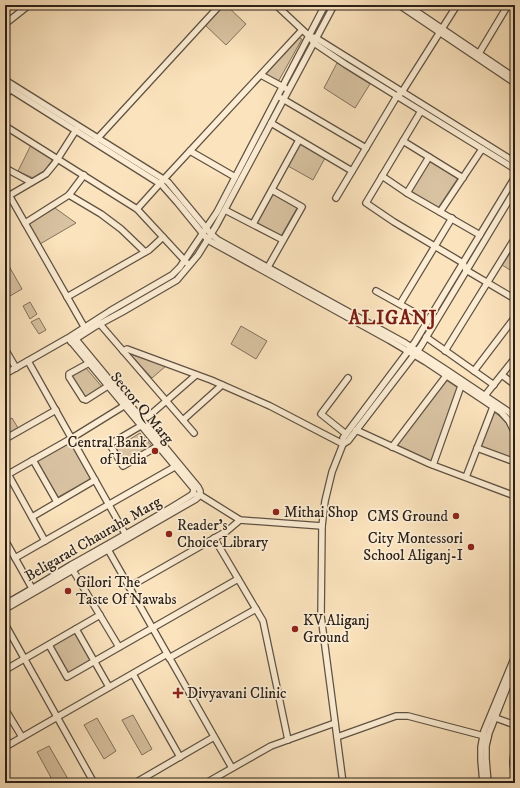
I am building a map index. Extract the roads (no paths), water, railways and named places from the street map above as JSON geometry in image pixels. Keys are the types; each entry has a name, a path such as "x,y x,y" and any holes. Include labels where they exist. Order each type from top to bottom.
{"street":[{"path":"5,24 29,5"},
{"path":"97,140 220,5"},
{"path":"276,5 315,41 420,111 515,169"},
{"path":"5,374 86,330 115,308 172,275 180,267 217,212 325,5"},
{"path":"98,322 122,312 177,280 190,266 225,210 334,5"},
{"path":"399,5 409,6 441,30 514,78 515,69"},
{"path":"336,198 397,96 402,92 457,5"},
{"path":"478,55 508,5"},
{"path":"137,209 302,30"},
{"path":"315,41 402,92 515,162"},
{"path":"261,75 289,90"},
{"path":"5,80 162,181 162,185 215,244 334,307"},
{"path":"5,97 7,88 76,130 97,140"},
{"path":"277,96 366,148"},
{"path":"420,111 366,203 394,222 463,263 466,270 515,299"},
{"path":"271,123 352,171"},
{"path":"5,126 137,209 190,266"},
{"path":"76,130 46,174 7,197 25,222 86,330"},
{"path":"253,224 299,140"},
{"path":"403,141 463,178"},
{"path":"440,212 482,149"},
{"path":"190,151 235,176"},
{"path":"407,193 429,157"},
{"path":"5,168 31,182"},
{"path":"25,222 69,195 84,175"},
{"path":"382,176 407,193 480,235"},
{"path":"343,783 321,616 322,526 325,501 332,472 343,444 343,438 410,349 515,177"},
{"path":"268,267 302,207 272,190"},
{"path":"343,444 348,441 416,353 466,270 513,199 515,190"},
{"path":"505,194 513,199"},
{"path":"69,195 101,214 121,229 145,252"},
{"path":"225,210 283,240"},
{"path":"400,304 452,218"},
{"path":"67,297 149,250 163,237"},
{"path":"209,237 218,240 268,267 389,340 410,349 484,398 492,407 501,412 509,421 515,433"},
{"path":"445,351 515,238"},
{"path":"376,291 428,320"},
{"path":"474,371 515,318"},
{"path":"98,322 194,433"},
{"path":"72,338 177,465 198,487 200,495"},
{"name":"Sector Q Marg","path":"72,338 89,363 110,385"},
{"path":"426,338 494,385"},
{"path":"5,349 16,368"},
{"path":"123,351 127,349 222,385 270,406 343,444"},
{"path":"416,353 461,386 509,412 515,418"},
{"path":"484,398 515,359"},
{"path":"28,361 127,536 196,499 200,495"},
{"path":"89,363 68,375 83,400 86,400 110,385"},
{"path":"158,446 123,466 110,444 143,424 166,401 196,375"},
{"path":"502,375 515,385"},
{"path":"392,446 446,376"},
{"path":"346,434 321,414 348,378"},
{"path":"183,420 222,385"},
{"path":"433,465 461,386"},
{"path":"45,541 6,475 72,438 127,404"},
{"path":"466,477 492,407"},
{"path":"5,439 56,410"},
{"name":"Sector Q Marg","path":"143,424 158,446 177,465 194,489 193,494"},
{"path":"356,430 433,465 515,496"},
{"path":"477,448 515,462"},
{"path":"33,460 57,502"},
{"path":"15,558 177,465"},
{"path":"32,517 95,480"},
{"path":"193,494 200,495 240,520 322,526"},
{"name":"Beligarad Chauraha Marg","path":"5,604 33,590 107,548 193,494"},
{"path":"129,587 227,531 240,520"},
{"path":"214,538 263,621 288,740"},
{"path":"5,540 33,590 5,609"},
{"path":"107,548 232,768"},
{"path":"72,567 119,647"},
{"path":"49,645 67,677 238,579"},
{"path":"5,747 109,687 256,609"},
{"path":"5,670 100,615"},
{"path":"5,624 94,783"},
{"path":"76,629 109,687"},
{"path":"483,783 481,747 515,656"},
{"path":"493,717 515,667"},
{"path":"133,674 180,757"},
{"path":"5,709 22,737"},
{"path":"337,737 396,716 408,716 486,736"},
{"path":"493,717 515,725"},
{"path":"206,783 271,746 335,723"},
{"path":"486,736 488,783"},
{"path":"135,783 214,737"},
{"path":"515,744 513,762 515,782"}],"place":[{"name":"Central Bank of India","path":"155,451"},
{"name":"Mithai Shop","path":"276,512"},
{"name":"CMS Ground","path":"456,516"},
{"name":"Reader's Choice Library","path":"169,534"},
{"name":"City Montessori School Aliganj-I","path":"471,547"},
{"name":"Gilori The Taste Of Nawabs","path":"68,591"},
{"name":"KV Aliganj Ground","path":"295,629"},
{"name":"Divyavani Clinic","path":"178,693"}],"district":[{"name":"ALIGANJ","path":"393,318"}]}
